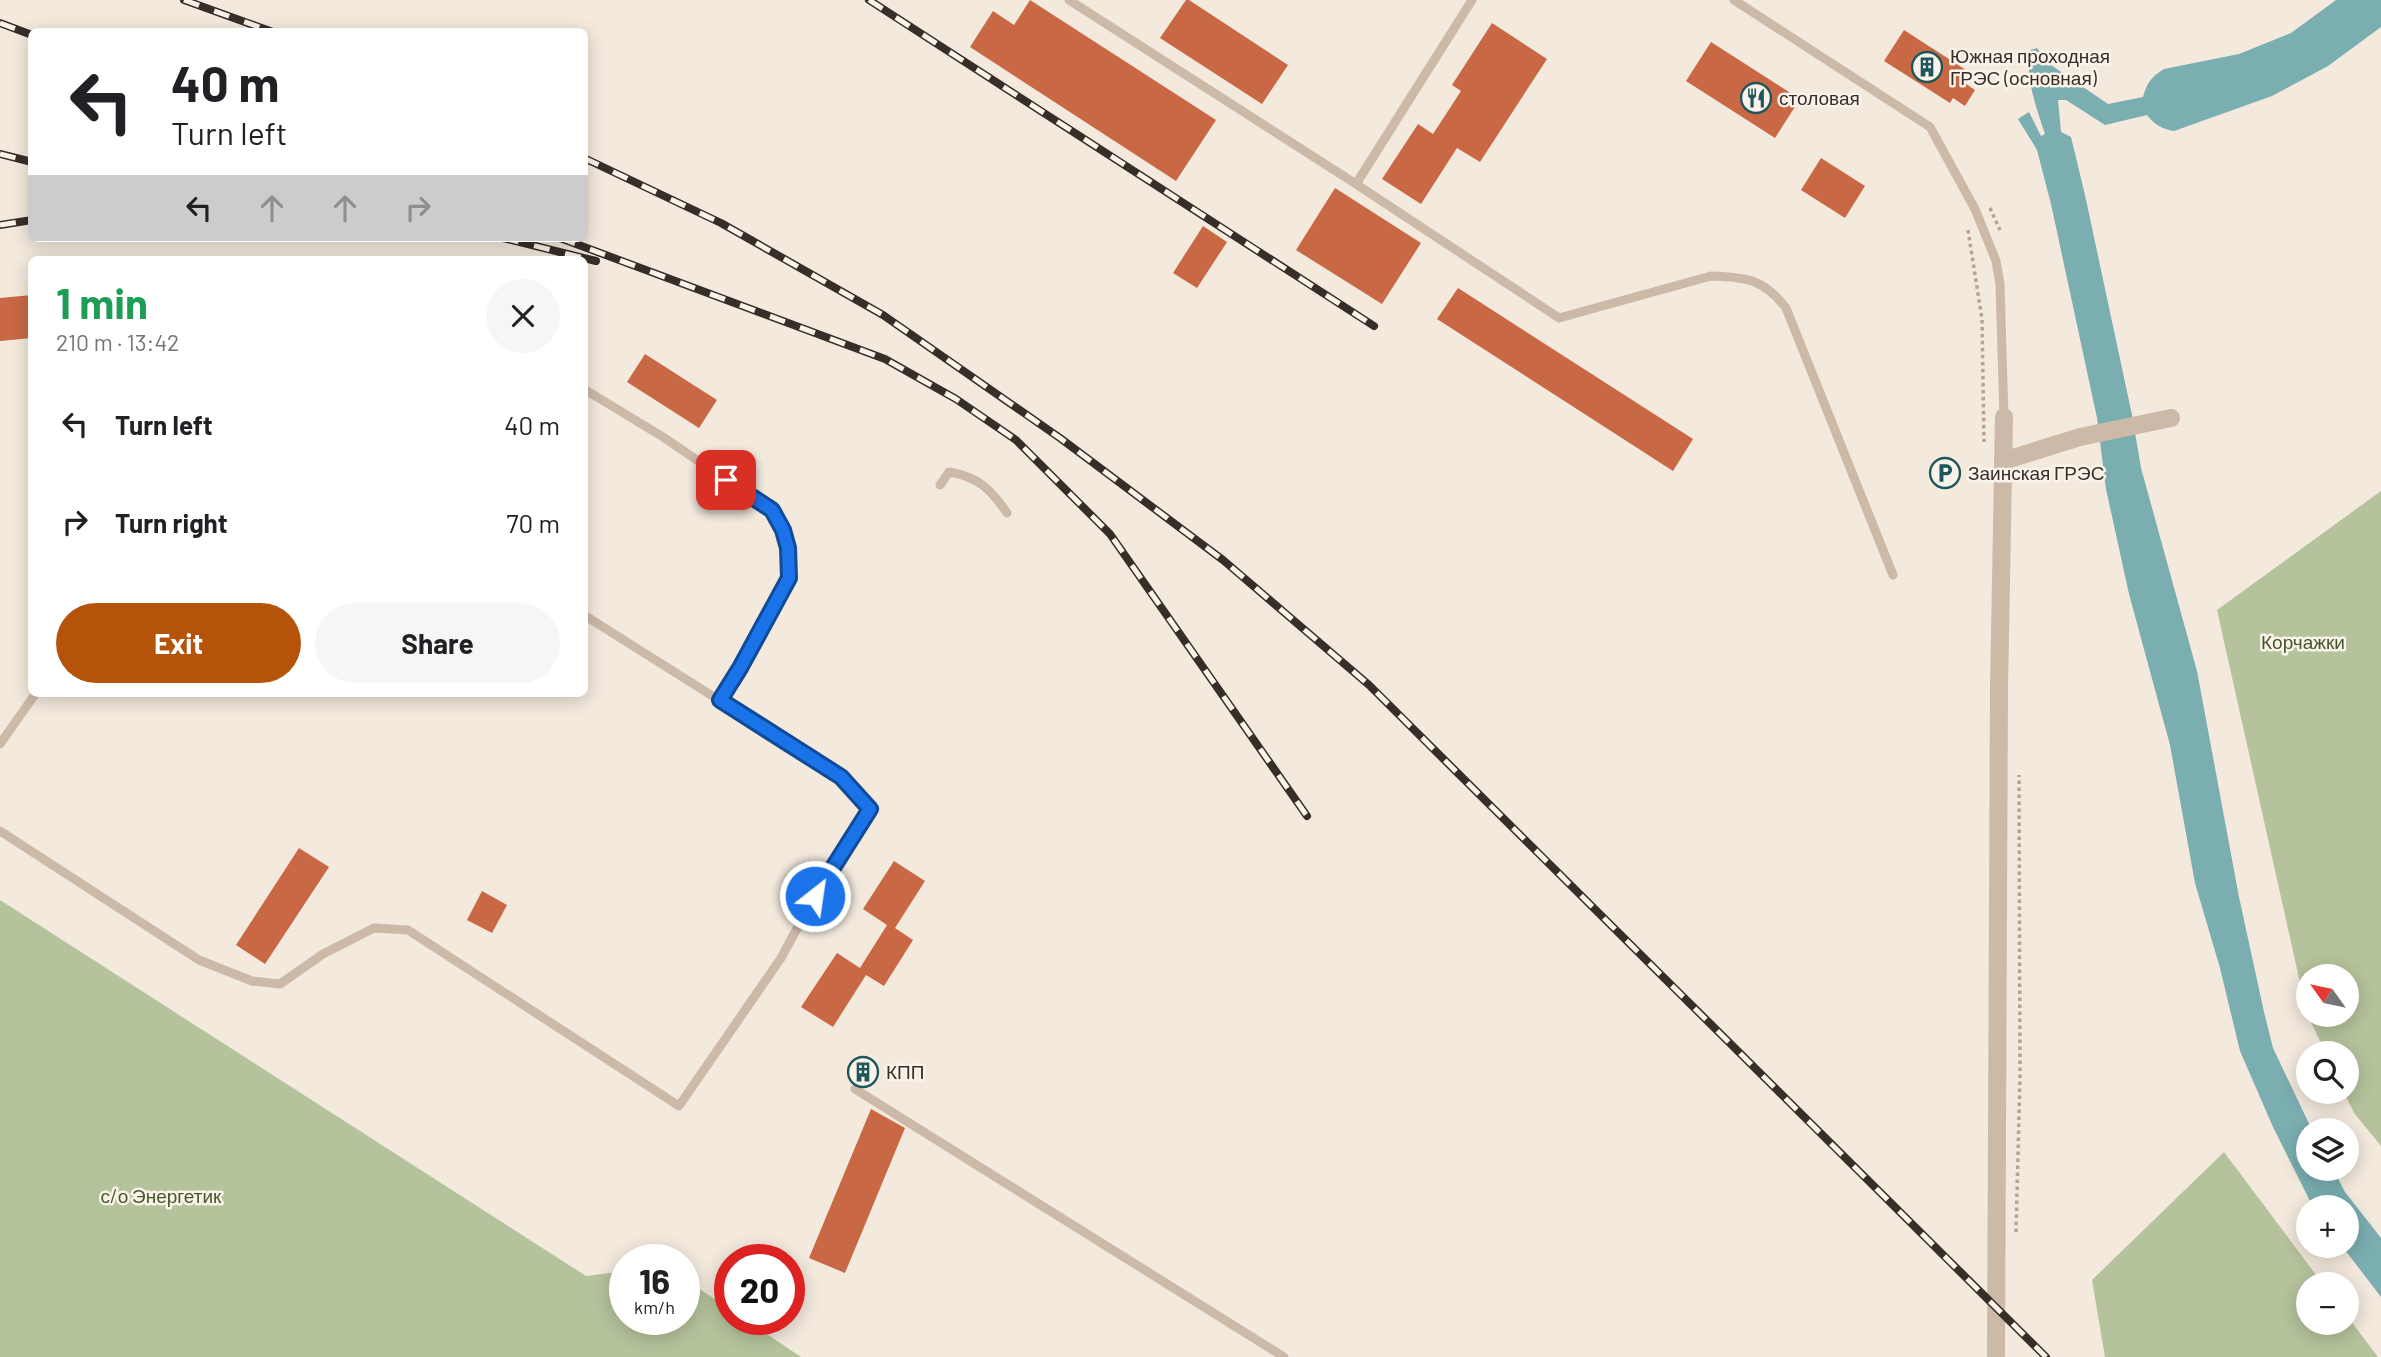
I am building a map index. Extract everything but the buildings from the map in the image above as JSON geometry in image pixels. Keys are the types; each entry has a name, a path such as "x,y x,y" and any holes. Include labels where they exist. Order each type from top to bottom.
{"street":[{"path":"1996,1357 1998,689 2004,417"},
{"path":"2003,461 2080,437 2171,418"}],"lane":[{"path":"1069,0 1559,318 1711,276 1736,276 1758,282 1774,292 1786,308 1893,575"},
{"path":"1356,184 1472,0"},
{"path":"1734,0 1930,127 1969,197 1996,261 2000,284 2004,417"},
{"path":"588,391 663,437 772,510 783,530 788,548 789,578 720,700"},
{"path":"940,485 949,472 966,475 982,482 1007,513"},
{"path":"0,831 199,960 253,981 280,984 323,954 374,928 408,930 679,1106 780,958 826,875 870,809 841,777 588,618"},
{"path":"0,744 33,697"},
{"path":"855,1089 1284,1357"}],"green space":[{"name":"Корчажки","path":"2381,491 2381,1146 2350,1104 2359,1104 2359,1041 2320,1041 2313,1027 2359,1027 2359,964 2296,965 2217,610"},
{"name":"с/о Энергетик","path":"0,900 586,1276 609,1273 609,1335 700,1335 700,1289 714,1299 714,1335 768,1335 801,1357 0,1357"},
{"path":"2224,1152 2296,1248 2296,1258 2304,1258 2314,1272 2296,1272 2296,1335 2359,1335 2359,1332 2378,1357 2105,1357 2092,1280"}],"water":[{"path":"2336,0 2381,0 2381,27 2328,66 2272,96 2174,131 2159,126 2147,115 2105,125 2066,100 2058,100 2061,132 2071,137 2085,195 2141,468 2197,671 2239,897 2264,1012 2273,1048 2296,1096 2296,1104 2300,1104 2306,1118 2296,1118 2296,1173 2240,1051 2220,968 2195,883 2170,745 2129,594 2106,489 2097,418 2051,204 2037,150 2018,119 2029,112 2041,136 2045,134 2030,82 2030,50 2037,48 2048,63 2108,104 2143,97 2150,81 2164,69 2239,54 2291,33"},
{"path":"2300,1181 2339,1181 2347,1195 2307,1195"},
{"path":"2359,1210 2381,1238 2381,1297 2351,1258 2359,1258"}],"railway":[{"path":"184,0 262,28"},
{"path":"869,0 1374,326"},
{"path":"0,23 28,34"},
{"path":"0,154 28,161"},
{"path":"588,160 721,223 883,315 1060,438 1223,560 1369,685 2046,1357"},
{"path":"0,225 28,221"},
{"path":"519,242 576,256"},
{"path":"571,242 885,359 956,399 1016,440 1110,534 1307,816"},
{"path":"588,259 596,261"}],"place":[{"name":"Южная проходная ГРЭС (основная)","path":"1927,67"},
{"name":"столовая","path":"1756,98"},
{"name":"Заинская ГРЭС","path":"1945,473"},
{"name":"КПП","path":"863,1072"}],"route":[{"path":"726,480 772,510 783,530 788,548 789,578 720,700 841,777 870,809 815,896"}]}
